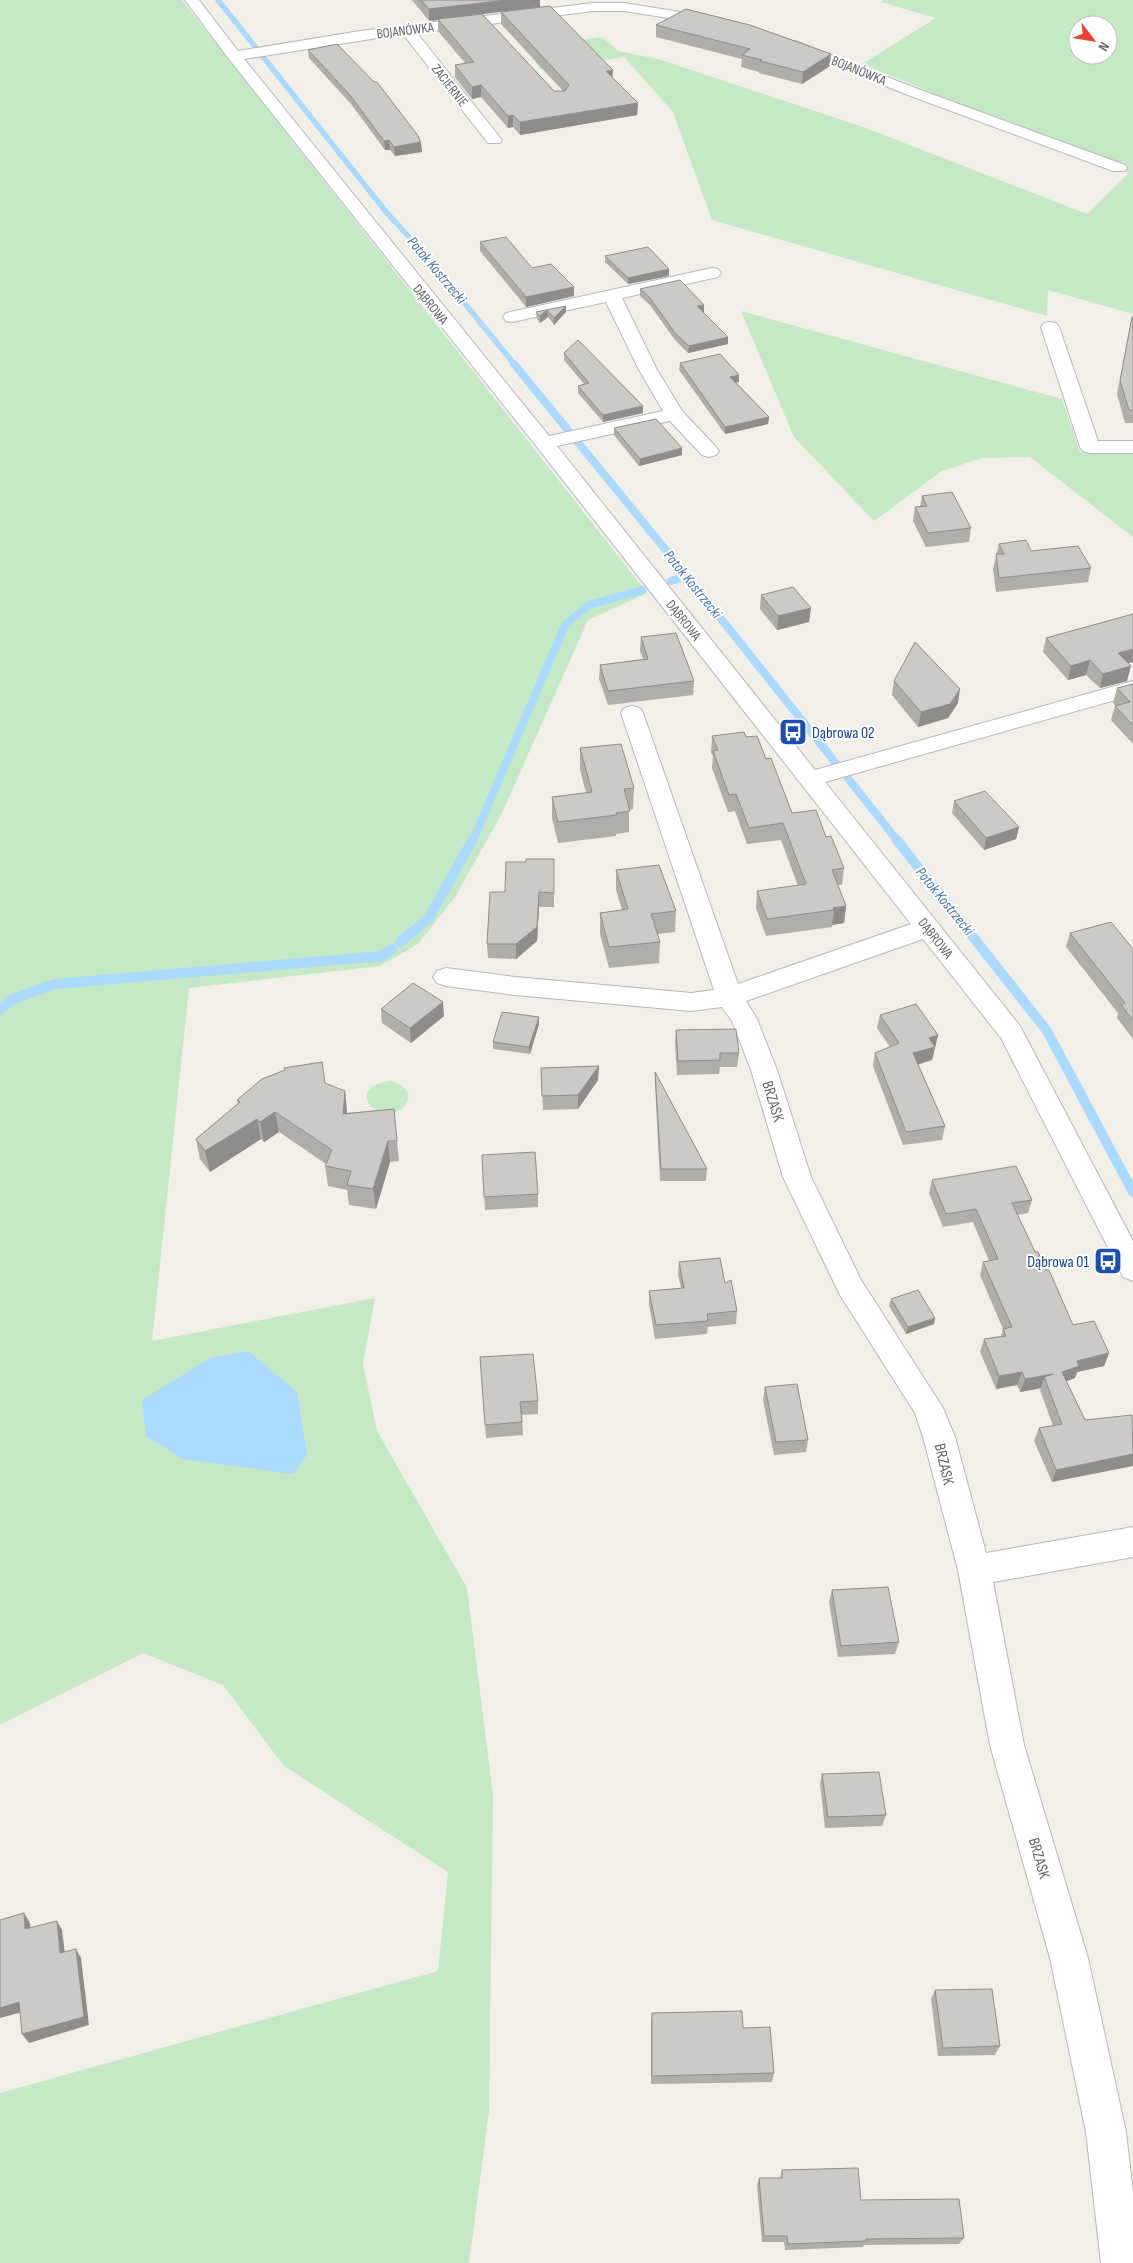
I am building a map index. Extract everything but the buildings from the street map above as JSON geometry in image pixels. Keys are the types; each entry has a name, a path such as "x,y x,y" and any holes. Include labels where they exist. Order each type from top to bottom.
{"street":[{"name":"DĄBROWA","path":"192,0 241,55 820,776 928,928 1011,1033 1133,1269"},
{"path":"516,16 526,0"},
{"name":"BOJANÓWKA","path":"241,55 407,30 593,7 624,7 684,15 731,25"},
{"path":"487,20 500,34"},
{"name":"ZACIERNIE","path":"407,30 494,140"},
{"name":"BOJANÓWKA","path":"782,40 1119,168"},
{"path":"512,317 712,273"},
{"path":"612,296 646,368 674,414 709,451"},
{"path":"1050,327 1090,446 1133,447"},
{"path":"552,442 674,414"},
{"path":"820,776 1133,688"},
{"name":"BRZASK","path":"632,713 729,997 744,1018 764,1070 797,1177 850,1287 928,1408 939,1437 953,1499 974,1570 1007,1745 1069,1958 1104,2122 1121,2263"},
{"path":"446,977 524,987 691,1002 729,997 928,928"},
{"path":"974,1570 1133,1542"}],"green space":[{"path":"0,0 182,0 647,593 588,620 501,815 455,897 418,944 380,966 189,988 152,1341 375,1298 363,1364 377,1431 467,1588 493,1795 489,2112 469,2263 0,2263 0,2093 438,1971 448,1872 284,1766 223,1685 143,1653 0,1725"},
{"path":"883,0 1133,0 1133,314 1048,290 1047,316 712,220 673,112 624,57 541,70 525,46 602,37 618,51 658,59 866,128 1087,214 1129,173 1121,164 1043,138 862,64 936,18 880,2"},
{"path":"741,311 1062,399 1080,452 1133,452 1133,537 1030,457 982,458 942,471 874,521 794,437"},
{"path":"391,1081 403,1087 409,1097 405,1105 396,1112 386,1114 377,1111 370,1105 367,1098 368,1091 376,1085"}],"water":[{"path":"248,1351 297,1392 307,1455 293,1474 183,1459 146,1436 142,1400 210,1358"}],"waterway":[{"name":"Potok Kostrzecki","path":"218,0 387,213 422,251 515,365"},
{"name":"Potok Kostrzecki","path":"514,364 687,576"},
{"path":"671,581 687,576"},
{"name":"Potok Kostrzecki","path":"687,576 897,840"},
{"path":"473,840 565,625 589,605 642,590"},
{"path":"400,942 428,919 473,839"},
{"name":"Potok Kostrzecki","path":"896,839 1047,1031 1133,1192"},
{"path":"0,1010 13,999 55,984 383,956 392,949"}],"place":[{"name":"Dąbrowa 02","path":"793,732"},
{"name":"Dąbrowa 01","path":"1108,1261"}]}
